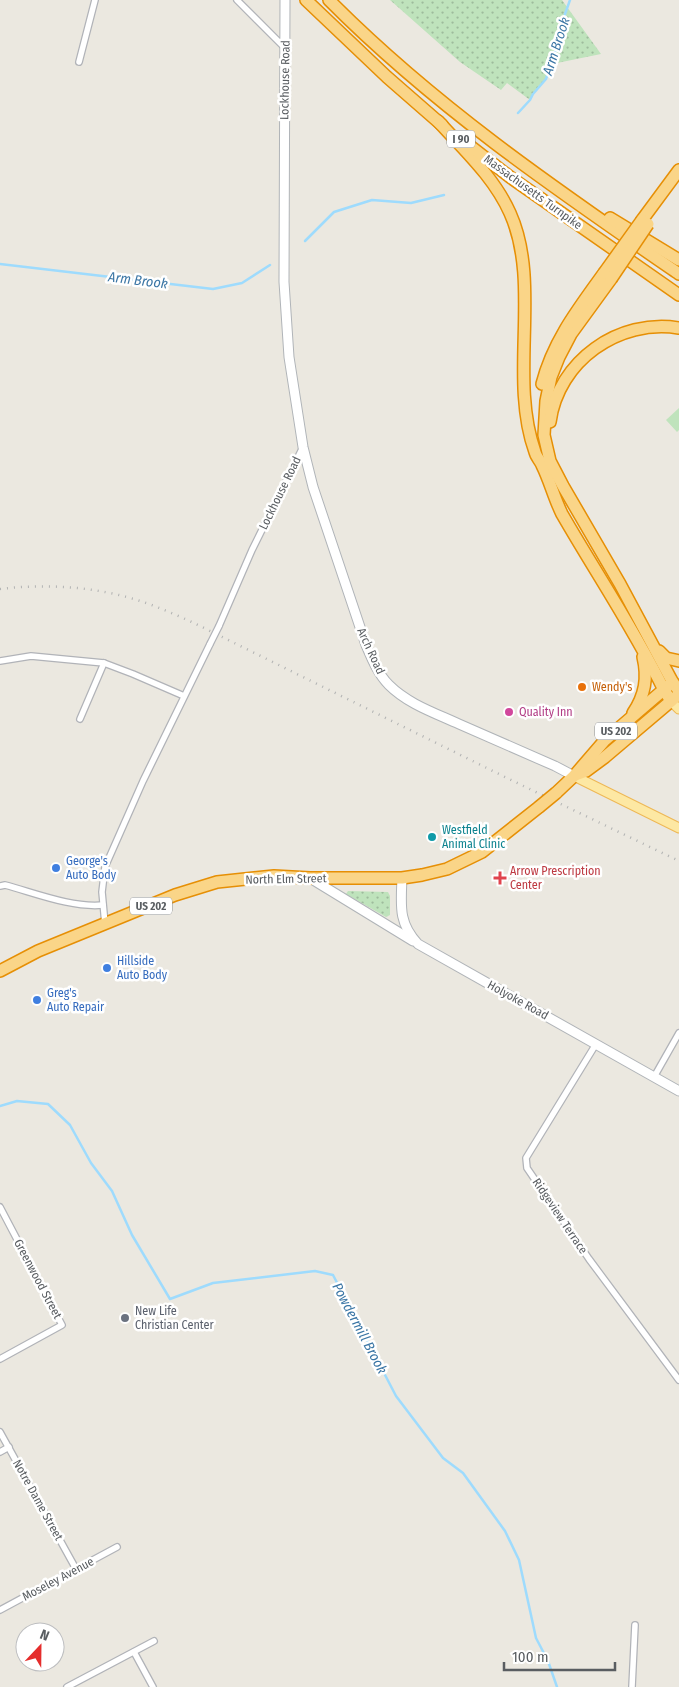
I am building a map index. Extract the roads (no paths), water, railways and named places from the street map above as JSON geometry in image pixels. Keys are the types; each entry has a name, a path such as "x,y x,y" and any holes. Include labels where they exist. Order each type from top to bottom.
{"highway":[{"name":"Massachusetts Turnpike","path":"306,0 387,78 438,121 510,177 679,295"},
{"name":"Massachusetts Turnpike","path":"329,0 422,86 527,169 679,274"},
{"path":"438,121 490,180 504,200 515,227 522,263 526,410 535,454 546,463 576,508 652,642 677,692"},
{"path":"527,169 679,260"},
{"path":"664,690 562,513 553,494 546,463 544,418 547,392 553,371 566,342 607,276 679,170"},
{"path":"645,222 679,180"},
{"path":"546,463 552,411 560,387 576,365 597,347 621,334 636,329 654,327 679,328"},
{"path":"627,722 640,701 646,681 645,668 636,639"},
{"path":"652,642 666,658 679,661"},
{"name":"US 202","path":"574,776 605,740 664,690 677,692"},
{"name":"US 202","path":"574,776 586,771 600,761 677,692"},
{"name":"North Elm Street","path":"0,971 38,951 175,895 217,882 274,876 402,878 447,869 482,852 556,793 574,776"}],"main road":[{"path":"574,776 679,828"}],"street":[{"path":"79,62 95,0"},
{"path":"237,0 285,49"},
{"name":"Lockhouse Road","path":"105,924 103,879 109,858 184,696 219,626 252,550 303,447 290,370 285,310 285,0"},
{"name":"Arch Road","path":"303,447 313,487 349,598 371,656 384,679 398,692 422,707 549,763 574,776"},
{"path":"0,661 31,656 104,663 184,696"},
{"path":"80,719 104,663"},
{"path":"310,878 418,944"},
{"name":"Holyoke Road","path":"402,878 402,917 410,935 418,944 679,1091"},
{"path":"0,886 5,885 73,903 93,906 103,905"},
{"path":"654,1076 679,1033"},
{"name":"Ridgeview Terrace","path":"596,1044 526,1158 527,1168 589,1259 679,1380"},
{"name":"Greenwood Street","path":"0,1208 62,1325 0,1359"},
{"name":"Notre Dame Street","path":"0,1432 76,1569"},
{"path":"0,1452 9,1447"},
{"name":"Moseley Avenue","path":"0,1610 116,1547"},
{"path":"632,1687 635,1625"},
{"path":"67,1687 154,1642"},
{"path":"134,1652 152,1687"}],"waterway":[{"name":"Arm Brook","path":"518,113 546,79 570,0"},
{"name":"Arm Brook","path":"305,241 334,212 372,200 411,203 444,195"},
{"name":"Arm Brook","path":"0,264 213,289 242,283 270,265"},
{"name":"Powdermill Brook","path":"0,1106 17,1101 48,1104 70,1125 91,1163 112,1191 132,1235 170,1299 213,1283 315,1271 333,1275 396,1396 443,1458 463,1473 505,1531 519,1560 536,1638 548,1661 557,1687"}],"railway":[{"path":"0,589 38,586 76,588 113,594 149,604 196,624 679,861"}],"place":[{"name":"Wendy's","path":"582,687"},
{"name":"Quality Inn","path":"509,712"},
{"name":"Westfield Animal Clinic","path":"432,837"},
{"name":"George's Auto Body","path":"56,868"},
{"name":"Arrow Prescription Center","path":"500,878"},
{"name":"Hillside Auto Body","path":"107,968"},
{"name":"Greg's Auto Repair","path":"37,1000"},
{"name":"New Life Christian Center","path":"125,1318"}]}
